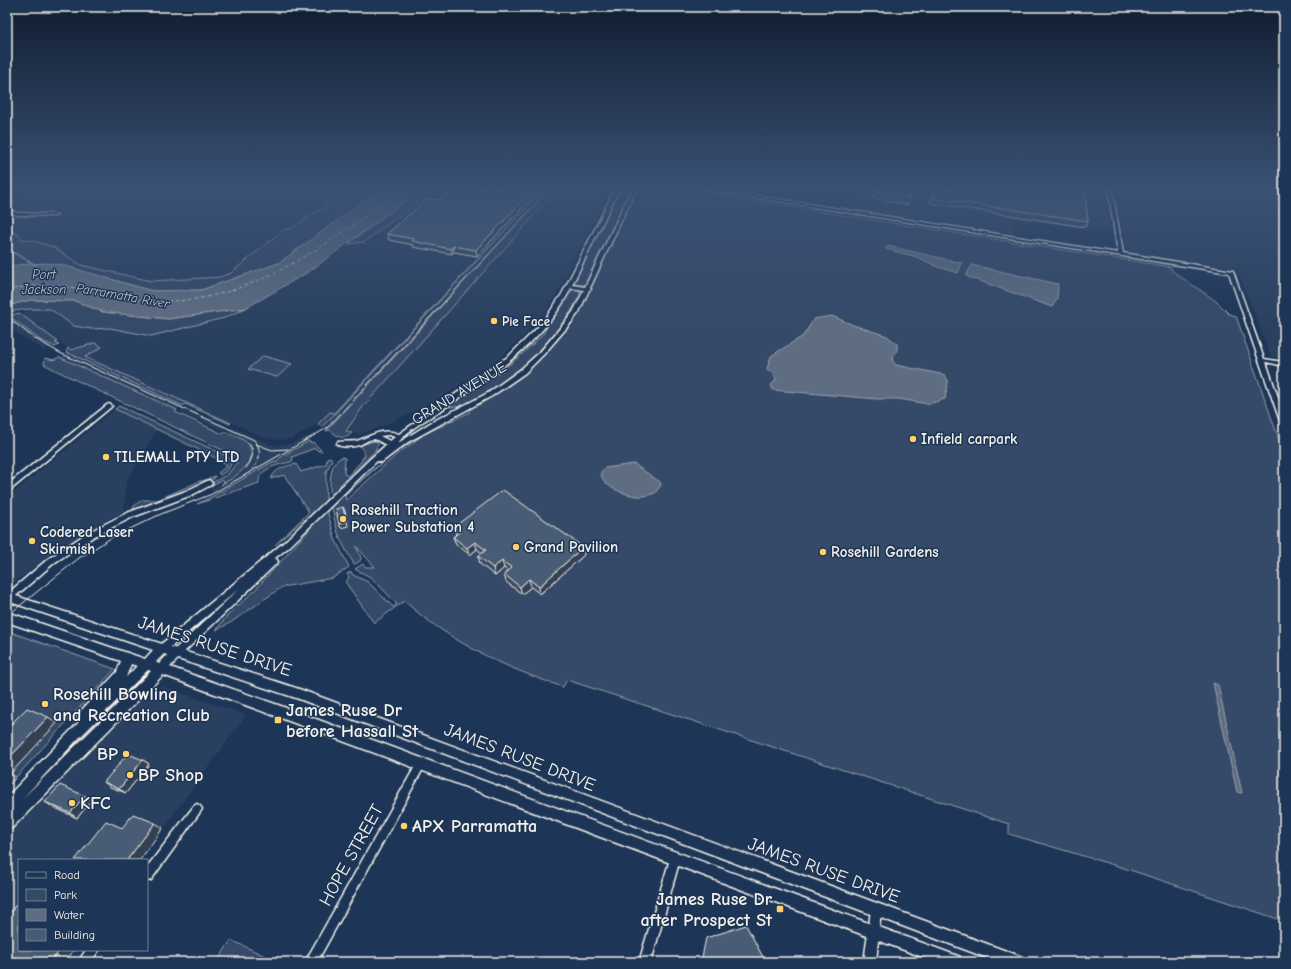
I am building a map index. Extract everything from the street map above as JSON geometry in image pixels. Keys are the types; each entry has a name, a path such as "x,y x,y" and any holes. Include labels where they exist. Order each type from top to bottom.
{"main road":[{"name":"JAMES RUSE DRIVE","path":"8,598 307,696 1017,962"},
{"path":"8,620 162,669 955,962"},
{"path":"7,806 50,760 163,648"},
{"path":"7,823 177,653"},
{"path":"50,760 64,738 121,675 128,658"}],"street":[{"name":"GRAND AVENUE","path":"343,491 416,425 494,370 528,341 555,310 594,234"},
{"name":"GRAND AVENUE","path":"177,653 267,568 305,527 391,445 501,387 527,367 563,329 576,312 613,234"},
{"path":"991,234 1231,272 1284,424"},
{"path":"1118,234 1121,255"},
{"path":"568,286 588,289"},
{"path":"1262,360 1284,364"},
{"path":"7,489 109,406"},
{"path":"416,425 442,410 449,409 456,412"},
{"path":"340,444 355,443 380,434 388,433 396,434 400,440"},
{"path":"369,438 381,438 391,445"},
{"path":"8,598 60,554 103,528 130,515 189,493 209,483"},
{"name":"GRAND AVENUE","path":"163,648 294,538"},
{"name":"HOPE STREET","path":"311,962 421,764"},
{"path":"148,875 197,808"},
{"path":"645,962 675,859"},
{"path":"870,962 876,910"},
{"path":"84,962 92,951"}],"shaded area":[{"path":"288,234 231,273 217,278 151,282 89,269 7,235"},
{"path":"375,234 501,234 334,413 330,412 318,424 291,439 278,440 263,437 85,357 101,347 81,346 71,350 41,331 21,314 28,309 50,309 75,326 91,329 110,328 151,336 246,308 310,271 342,249 345,245 364,242"},
{"path":"502,234 508,234 332,425 326,431 321,427"},
{"path":"517,234 587,234 560,288 545,313 524,336 493,364 432,403 390,423 359,435 346,431 376,391"},
{"path":"1123,234 1284,234 1284,359 1271,357 1237,270 1126,252"},
{"path":"12,318 40,340 52,346 44,350 19,335 7,324 7,319"},
{"path":"66,353 183,406 177,410 59,357"},
{"path":"186,408 227,426 222,430 180,412"},
{"path":"115,409 157,429 126,482 124,512 112,517 55,552 15,582 7,584 7,498"},
{"path":"232,427 272,445 291,444 307,436 311,440 281,457 276,462 274,461 215,495 211,489 237,475 248,463 251,456 243,441 225,432"},
{"path":"160,687 167,688 244,714 245,717 141,859 18,859 18,951 73,951 65,962 7,962 7,834 147,694 153,696"}],"green space":[{"path":"7,234 18,234 21,239 34,241 53,247 81,265 151,281 220,277 231,273 278,234 318,234 279,263 201,290 152,291 85,272 28,264 7,268"},
{"path":"361,234 375,234 364,242 348,244"},
{"path":"502,234 330,419 321,427 318,424 330,412 334,413"},
{"path":"508,234 518,234 362,408 346,431 352,433 347,437 341,437 335,435 330,430 326,431"},
{"path":"597,234 609,234 585,285 576,285 573,283"},
{"name":"Rosehill Gardens","path":"616,234 963,234 1171,267 1172,271 1216,301 1229,314 1236,316 1284,454 1284,921 1124,868 1009,834 1009,824 567,680 563,687 541,679 479,652 441,629 404,601 374,623 346,583 349,577 347,574 351,572 353,575 368,582 393,607 397,604 372,578 355,569 363,564 365,567 375,567 356,546 361,558 360,561 354,564 345,549 334,516 330,492 330,480 332,470 336,462 342,457 345,458 344,474 348,476 362,460 362,458 365,457 361,445 375,441 378,444 375,451 340,485 344,495 369,473 345,496 346,500 397,454 422,436 401,449 375,468 384,461 404,446 426,432 425,434 470,412 468,410 492,396 534,363 550,348 572,323"},
{"path":"572,290 580,292 580,296 571,311 561,326 524,365 511,376 470,403 462,406 447,407 483,381 503,370 529,348 543,334 567,293"},
{"path":"30,300 75,301 103,312 168,319 246,308 224,318 151,336 110,328 91,329 74,326 50,309 28,309 7,312 7,306"},
{"path":"19,313 58,342 55,343 59,345 55,347 40,340 9,316"},
{"path":"95,343 102,347 85,357 231,423 230,424 185,404 183,406 66,352 68,348 71,350"},
{"path":"263,356 292,364 277,377 248,369"},
{"path":"59,357 177,410 175,412 223,434 225,432 240,438 248,444 251,451 251,457 248,463 238,474 221,485 224,482 222,480 195,494 194,493 228,474 237,463 235,456 44,364 45,358 54,360"},
{"path":"119,406 227,456 232,462 228,470 220,475 218,473 227,466 221,462 222,461 115,409"},
{"path":"309,441 311,443 313,442 322,451 318,451 315,448 292,457 293,460 291,462 266,470 262,474 259,483 197,504 274,461 276,462 281,457"},
{"path":"330,457 332,460 326,472 326,506 335,539 349,567 333,578 282,587 230,623 216,630 226,617 254,591 310,529 304,519 275,545 309,512 284,475 271,479 281,468 296,464 301,472 326,464 327,458"},
{"path":"215,476 215,478 208,482 187,492 150,506 133,509 134,506 142,500 157,500"},
{"name":"Rosehill Bowling and Recreation Club","path":"13,633 115,669 7,787 7,635"},
{"path":"231,940 278,962 217,962"}],"water":[{"name":"Port Jackson","path":"318,234 360,234 310,271 246,308 168,319 103,312 75,301 30,300 7,306 7,268 17,265 46,263 62,265 152,291 201,290 279,263"},
{"path":"888,246 962,263 958,273 938,267 917,257 886,249"},
{"path":"972,265 1058,284 1057,299 1052,307 966,276"},
{"path":"832,316 853,325 887,336 897,344 897,350 892,360 896,365 945,375 948,381 945,399 928,404 899,399 877,399 773,390 771,385 776,380 774,375 767,369 771,356 803,336 814,319"},
{"path":"634,464 660,482 661,485 655,493 642,496 626,494 614,489 605,482 602,477 601,472 605,468"},
{"path":"1213,683 1218,685 1242,793 1237,792"}],"building":[{"path":"388,234 491,234 476,250 453,246 451,249 412,241 414,239"},
{"name":"Grand Pavilion","path":"503,490 583,547 539,587 529,579 520,587 504,574 512,568 502,561 493,568 478,556 486,550 475,542 467,548 453,537 460,532 454,527"},
{"path":"343,507 346,522 339,524 336,509"},
{"path":"27,708 48,717 7,760 7,728"},
{"path":"131,755 143,760 119,789 104,782 124,758"},
{"name":"KFC","path":"60,785 85,796 70,813 45,802"},
{"path":"133,814 155,823 128,859 76,859 106,821 122,828"},
{"path":"18,902 18,951 59,951 51,962 7,961 7,916"},
{"path":"746,925 764,959 770,962 701,962 706,938"}],"waterway":[{"path":"7,249 36,265"}],"ferry route":[{"path":"7,290 34,286 61,286 84,289 131,299 154,301 189,300 223,293 256,281 318,249 339,234"}],"tram line":[{"path":"7,616 79,558 111,538 161,514 212,494 327,428 507,234"},
{"path":"7,317 34,338 60,353 254,440 257,444"},
{"path":"246,468 252,458 252,448 247,441"},
{"path":"251,471 257,463 259,456 259,448 257,444"},
{"path":"257,444 272,450 288,449"}],"place":[{"name":"Pie Face","path":"494,321"},
{"name":"Infield carpark","path":"913,439"},
{"name":"TILEMALL PTY LTD","path":"106,457"},
{"name":"Rosehill Traction Power Substation 4","path":"343,519"},
{"name":"Codered Laser Skirmish","path":"32,541"},
{"name":"Grand Pavilion","path":"516,547"},
{"name":"Rosehill Gardens","path":"823,552"},
{"name":"Rosehill Bowling and Recreation Club","path":"45,704"},
{"name":"James Ruse Dr before Hassall St","path":"278,720"},
{"name":"BP","path":"126,754"},
{"name":"BP Shop","path":"130,775"},
{"name":"KFC","path":"72,803"},
{"name":"APX Parramatta","path":"404,826"},
{"name":"James Ruse Dr after Prospect St","path":"780,909"}],"water label":[{"name":"Parramatta River","path":"123,295"}]}
